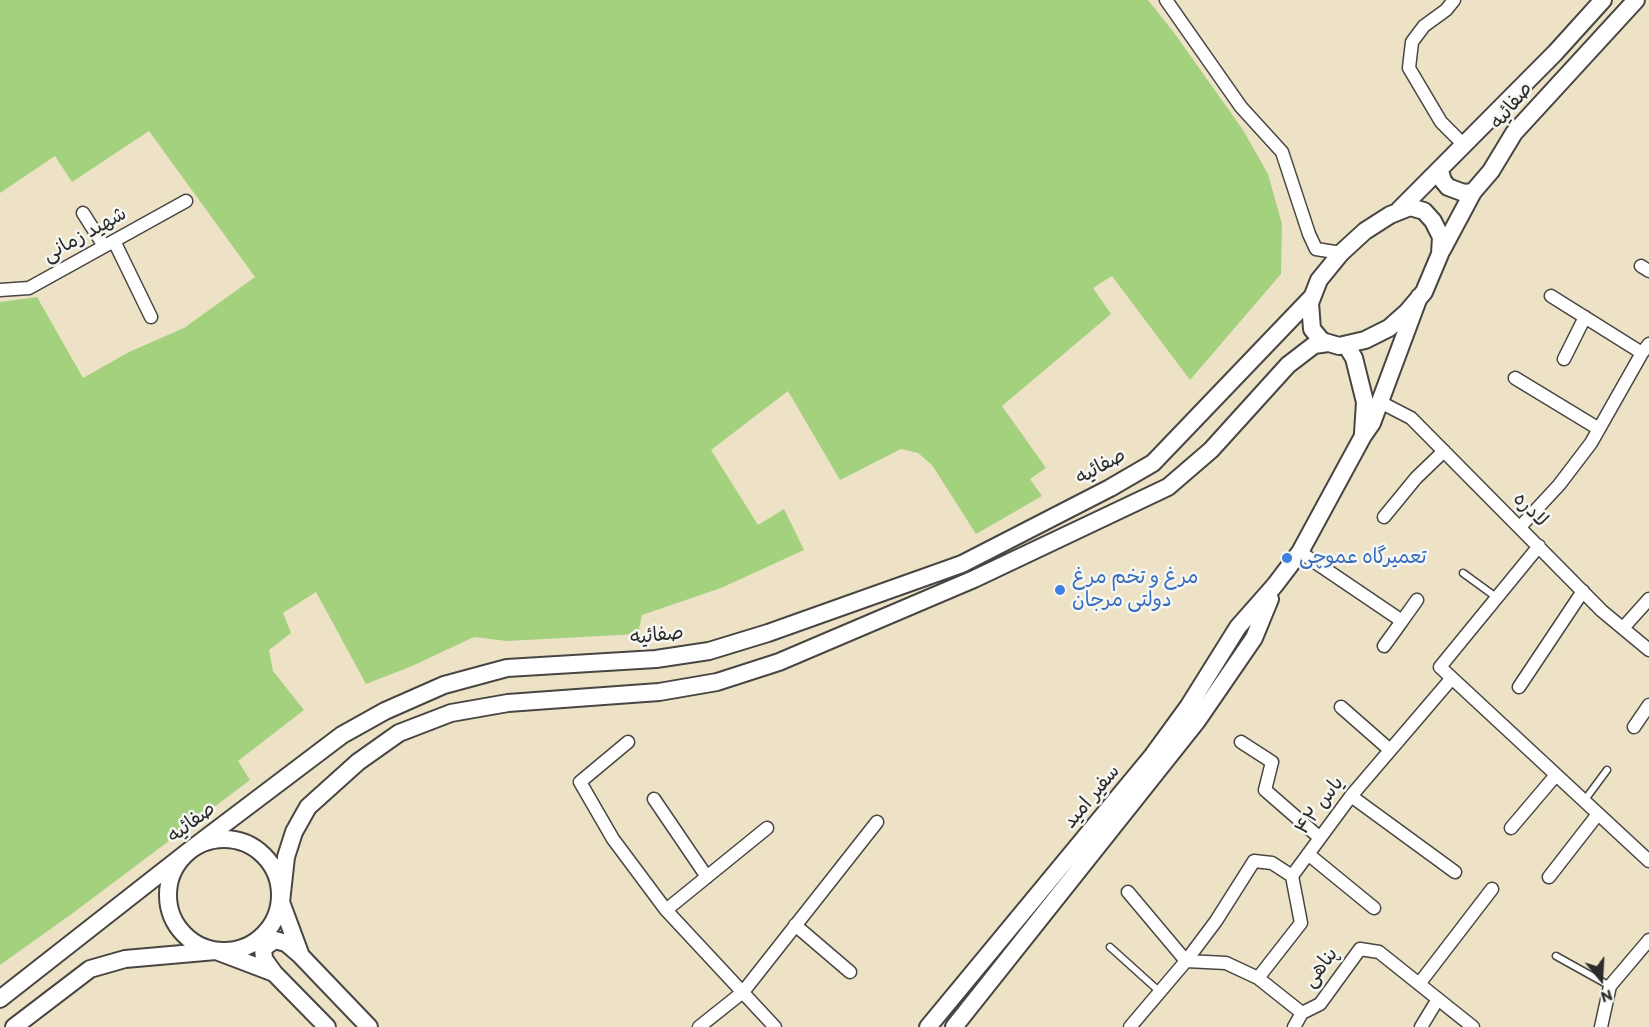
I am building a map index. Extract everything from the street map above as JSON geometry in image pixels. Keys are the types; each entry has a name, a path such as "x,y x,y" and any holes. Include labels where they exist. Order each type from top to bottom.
{"main road":[{"name":"صفائیه","path":"0,999 190,850 342,735 385,711 444,685 507,668 656,659 709,651 768,633 962,564 1110,488 1153,463 1312,297 1320,280 1341,253 1365,231 1397,212 1440,171 1555,54 1603,0"},
{"name":"صفائیه","path":"1419,297 1473,192 1491,171 1514,133 1636,0"},
{"path":"1440,171 1448,187 1464,193 1473,192"},
{"path":"1397,212 1410,207 1424,211 1433,221 1440,237 1440,254"},
{"path":"1312,297 1310,303 1312,329 1322,341 1339,346 1365,340 1389,328 1407,312 1419,297"},
{"name":"سفیر امید","path":"928,1027 1154,755 1188,707 1238,627 1300,552 1372,423 1419,297"},
{"path":"14,1027 90,969 125,959 234,951 251,945 266,934 276,920 281,902 286,857 294,832 308,807 358,762 399,733 451,712 508,703 659,692 717,682 779,663 974,579 1168,487 1211,450 1288,364 1314,345 1328,342"},
{"path":"1346,345 1354,358 1365,402 1363,436"},
{"name":"سفیر امید","path":"954,1027 1197,721 1254,638 1275,585"},
{"path":"274,973 198,945 183,934 172,918 168,900 169,882 177,864 190,850 207,842 225,839 244,842 260,852 273,866 280,883 281,902 301,956"},
{"path":"327,1027 274,973 264,959 264,948 275,940 286,943 301,956 369,1027"}],"street":[{"path":"1166,0 1241,107 1282,152 1316,249 1341,253"},
{"path":"1454,0 1446,10 1424,26 1412,42 1409,68 1441,122 1464,145"},
{"name":"شهید زمانی","path":"0,290 29,288 186,201"},
{"path":"83,213 109,244 151,317"},
{"path":"1520,527 1559,485 1591,443 1646,349 1551,297"},
{"path":"1564,359 1585,317"},
{"path":"1515,378 1599,429"},
{"name":"لادره","path":"1380,402 1411,418 1583,591 1649,650"},
{"path":"1384,517 1416,478 1444,451"},
{"path":"1539,546 1440,667 1649,861"},
{"path":"1300,552 1402,621"},
{"path":"1519,687 1583,591"},
{"path":"1623,628 1649,599"},
{"path":"1384,646 1417,600"},
{"name":"یاس ۴۲","path":"1292,876 1351,796 1452,678"},
{"path":"1634,727 1649,705"},
{"path":"1341,707 1390,750"},
{"path":"1241,741 1272,762 1265,790 1320,838"},
{"path":"628,742 580,782 613,839 666,910 775,1027"},
{"path":"1511,828 1556,775"},
{"path":"1351,796 1455,872"},
{"path":"654,799 706,877"},
{"path":"1549,877 1598,814"},
{"path":"699,1027 743,992 877,822"},
{"path":"666,910 767,828"},
{"path":"1308,854 1374,908"},
{"path":"1128,892 1186,961 1226,963 1258,978 1301,923 1292,876 1272,863 1254,861 1216,921 1186,961 1130,1027"},
{"path":"1419,984 1492,889"},
{"path":"795,925 850,972"},
{"path":"1600,1027 1610,986 1649,940"},
{"name":"پناهی","path":"1258,978 1302,1013 1320,1004 1360,949 1379,952 1473,1027"},
{"path":"1421,1027 1438,999"},
{"path":"1294,1027 1302,1013"}],"lane":[{"path":"1463,573 1497,598"},
{"path":"1584,801 1607,770"},
{"path":"1110,947 1160,992"},
{"path":"1556,956 1610,986"}],"green space":[{"path":"0,0 1148,0 1243,130 1268,174 1282,224 1281,274 1190,380 1112,276 1093,288 1111,314 1002,406 1046,468 1030,479 1042,496 976,534 932,465 918,453 901,449 840,480 788,391 711,450 758,525 784,509 804,550 721,588 642,615 638,634 507,641 474,637 412,666 366,684 316,592 283,613 291,633 269,650 273,671 304,710 238,761 250,780 0,965 0,302 37,297 83,378 129,352 184,328 255,277 149,131 72,182 55,156 0,193"}],"place":[{"name":"تعمیرگاه عموچی","path":"1287,558"},
{"name":"مرغ و تخم مرغ دولتی مرجان","path":"1060,590"}]}
